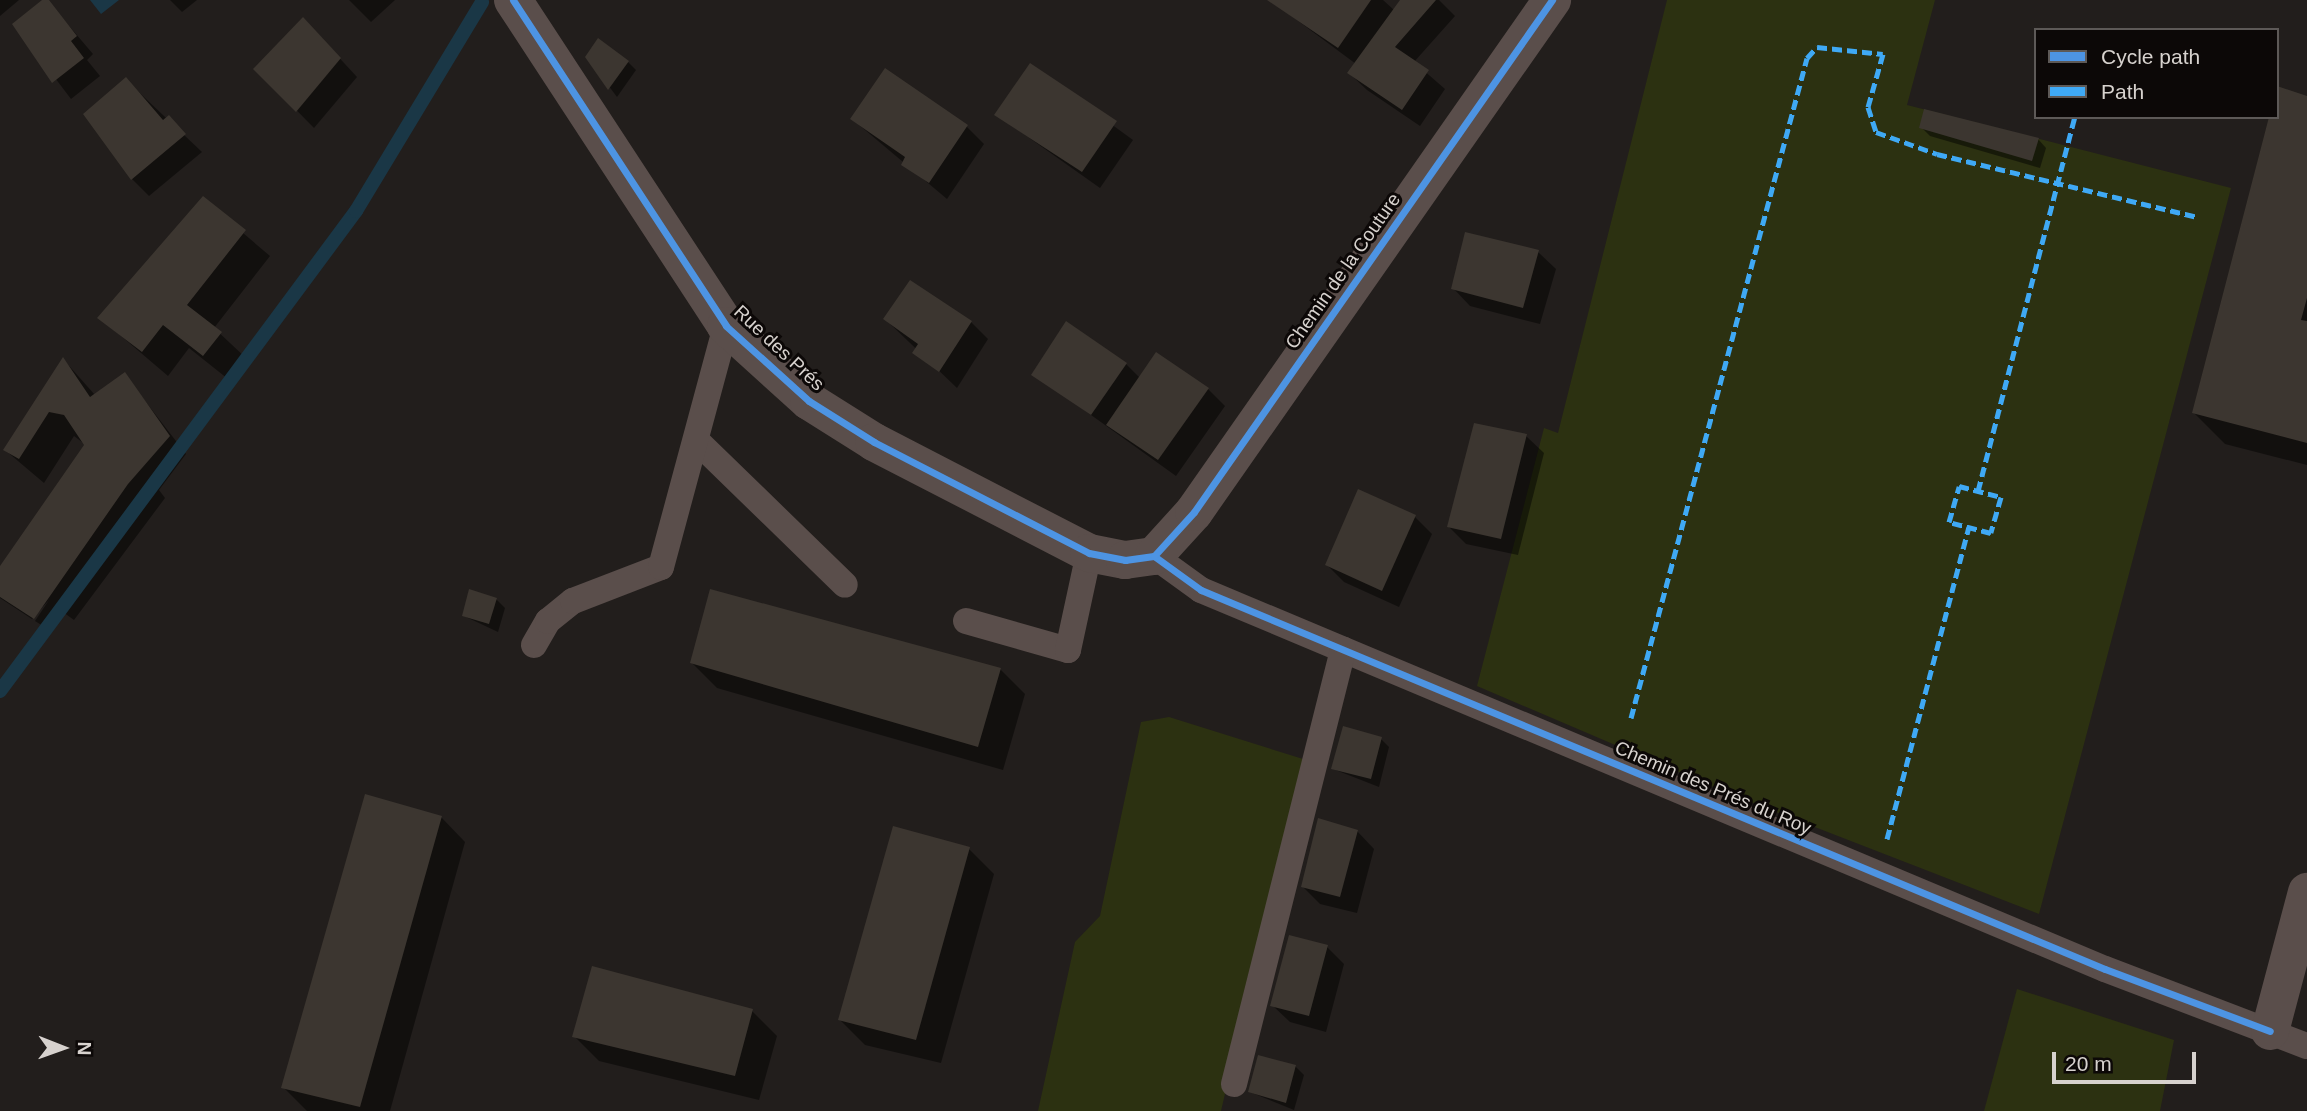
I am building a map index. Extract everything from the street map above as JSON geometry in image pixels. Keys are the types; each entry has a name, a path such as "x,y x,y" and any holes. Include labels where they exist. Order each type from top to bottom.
{"street":[{"name":"Rue des Prés","path":"513,0 726,326 810,401 874,442 1090,553 1125,560 1154,556"},
{"name":"Chemin de la Couture","path":"1154,556 1194,512 1552,0"},
{"path":"2270,1031 2307,892"}],"lane":[{"path":"534,645 548,621 573,601 661,567 726,326"},
{"path":"697,440 845,585"},
{"path":"966,621 1068,650 1090,553"},
{"name":"Chemin des Prés du Roy","path":"1154,556 1201,590 2105,969 2307,1046"},
{"path":"1234,1084 1343,649"}],"green space":[{"path":"1667,0 1935,0 1907,105 2231,188 2039,914 1730,794 1477,686 1544,428 1558,433"},
{"path":"1169,717 1303,759 1221,1111 1038,1111 1075,942 1100,916 1141,722"},
{"path":"2017,989 2174,1040 2160,1111 1984,1111"}],"water":[{"path":"90,0 119,0 101,14"}],"building":[{"path":"42,0 49,0 77,36 71,41 84,58 52,83 12,24"},
{"path":"1267,0 1371,0 1338,48"},
{"path":"1400,0 1436,0 1395,47 1429,70 1402,110 1347,73"},
{"path":"303,17 341,58 296,112 253,69"},
{"path":"598,38 629,61 608,90 585,57"},
{"path":"1030,63 1117,121 1082,172 994,115"},
{"path":"885,68 968,125 929,183 901,165 905,157 850,119"},
{"path":"126,77 163,120 169,115 186,134 131,180 83,114"},
{"path":"2279,87 2307,96 2307,298 2301,320 2307,321 2307,443 2192,413 2268,119 2279,119"},
{"path":"1924,109 2039,138 2032,161 1919,128"},
{"path":"203,196 246,230 187,305 222,332 203,356 163,325 142,352 97,318"},
{"path":"1465,232 1539,250 1523,308 1451,289"},
{"path":"910,280 972,321 939,372 912,353 918,344 883,319"},
{"path":"1066,321 1127,363 1091,415 1031,375"},
{"path":"1156,352 1209,388 1158,460 1106,425"},
{"path":"63,357 90,397 125,372 170,436 128,484 34,619 0,597 0,566 84,445 64,415 49,412 19,459 3,450"},
{"path":"1474,423 1527,434 1501,539 1447,527"},
{"path":"1358,489 1416,515 1382,591 1325,565"},
{"path":"469,589 497,598 489,624 462,616"},
{"path":"710,589 1001,668 978,747 690,663"},
{"path":"1343,726 1382,737 1371,779 1331,769"},
{"path":"365,794 442,816 360,1107 281,1088"},
{"path":"1318,818 1358,830 1340,897 1301,887"},
{"path":"893,826 970,847 916,1040 838,1020"},
{"path":"1289,935 1328,945 1309,1016 1270,1006"},
{"path":"592,966 753,1009 735,1076 572,1037"},
{"path":"1258,1055 1296,1065 1286,1103 1248,1092"}],"waterway":[{"path":"0,691 356,211 482,2"}],"marked path":[{"path":"1631,718 1807,58 1817,47 1883,54 1868,107 1876,132 1937,154 2198,217"},
{"path":"1978,491 2074,119"},
{"path":"1959,486 2001,497 1991,533 1949,522 1959,486"},
{"path":"1887,839 1969,527"}],"cycle path":[{"path":"513,0 726,326 809,401 874,442 1089,553 1125,560 1154,556"},
{"path":"1154,556 1194,512 1552,0"},
{"path":"1154,556 1201,590 2105,969 2270,1031"}]}
